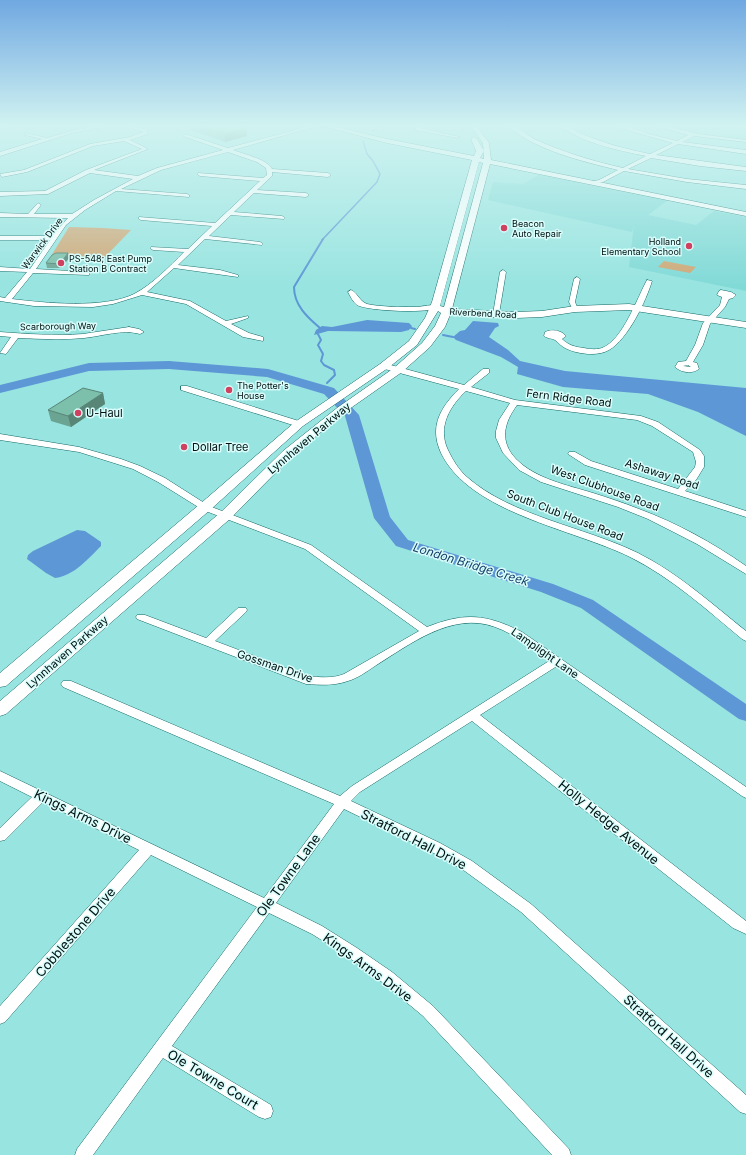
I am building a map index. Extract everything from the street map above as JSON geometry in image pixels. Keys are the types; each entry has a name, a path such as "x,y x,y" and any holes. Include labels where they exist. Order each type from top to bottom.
{"main road":[{"name":"Lynnhaven Parkway","path":"0,682 205,507 299,424 384,366 413,342 423,329 436,307 471,178"},
{"name":"Lynnhaven Parkway","path":"0,710 226,515 277,463 341,410 398,370 426,345 440,327 448,309 482,178"},
{"path":"577,178 746,214"},
{"path":"580,178 746,211"},
{"name":"Riverbend Road","path":"436,307 448,309 542,314 575,309 614,307 638,308 746,325"},
{"path":"277,463 282,453 302,434 303,428 299,424"}],"street":[{"path":"0,194 34,194 46,192 74,178"},
{"name":"Warwick Drive","path":"8,300 32,271 63,226 74,216 139,178"},
{"path":"242,178 265,180"},
{"path":"595,181 600,178"},
{"path":"595,181 603,178"},
{"path":"671,178 746,187"},
{"path":"0,299 49,304 93,305 120,301 143,292 265,180"},
{"path":"118,190 187,196"},
{"path":"252,191 306,195"},
{"path":"30,215 38,205"},
{"path":"229,213 282,218"},
{"path":"0,215 74,216"},
{"path":"141,218 217,225"},
{"path":"204,237 260,244"},
{"path":"0,238 55,238"},
{"path":"154,248 189,251"},
{"path":"173,266 220,272 236,276"},
{"path":"0,269 87,274"},
{"path":"497,312 503,272"},
{"path":"575,309 572,302 577,279"},
{"path":"557,338 564,346 574,349 594,351 605,349 614,342 638,308 649,281"},
{"path":"143,292 188,302 246,336 260,339"},
{"path":"351,292 359,303 368,306 418,309 436,307"},
{"path":"689,363 699,345 707,323 723,306 726,297"},
{"path":"226,323 246,317"},
{"name":"Scarborough Way","path":"0,334 80,336 132,330 140,332"},
{"path":"3,352 17,335"},
{"name":"Fern Ridge Road","path":"384,366 515,402 631,417 659,426 696,450 702,460 700,468 679,492"},
{"name":"South Club House Road","path":"486,371 465,389 446,410 439,429 440,441 445,455 450,464 462,477 475,488 504,504 612,545 649,563 744,632"},
{"path":"184,388 299,424"},
{"name":"West Clubhouse Road","path":"515,402 500,424 500,437 506,451 520,465 550,482 650,517 700,541 746,571"},
{"path":"0,437 59,445 113,459 154,475 205,507 308,547 427,632"},
{"name":"Ashaway Road","path":"572,454 588,463 746,514"},
{"path":"208,642 242,610"},
{"name":"Gossman Drive","path":"141,616 306,680 327,682 347,677 427,632"},
{"name":"Lamplight Lane","path":"427,632 438,626 456,621 479,620 491,621 514,631 746,793"},
{"name":"Ole Towne Lane","path":"83,1155 342,802 356,790 557,661"},
{"name":"Stratford Hall Drive","path":"67,684 342,802 435,846 467,865 497,885 526,908 746,1106"},
{"name":"Holly Hedge Avenue","path":"472,715 695,891 738,924 746,928"},
{"name":"Kings Arms Drive","path":"0,776 317,930 352,952 387,977 428,1011 563,1155"},
{"path":"0,836 41,796"},
{"name":"Cobblestone Drive","path":"0,1017 149,848"},
{"name":"Ole Towne Court","path":"162,1048 265,1111"}],"shaded area":[{"path":"533,178 559,178 668,200 648,215 696,225 714,211 746,217 746,291 629,267 634,225 632,232 488,200 493,182 523,184"},
{"path":"69,227 131,230 103,259 78,256 51,256"},
{"path":"664,261 696,267 690,273 658,267"},
{"path":"367,320 409,323 412,326 409,330 401,332 328,331 314,335 316,330 322,326 332,327"},
{"path":"473,321 498,323 499,326 495,328 489,337 508,350 520,361 565,371 746,388 746,436 698,412 648,394 563,387 517,374 518,367 501,357 456,340 453,337 460,331 465,330"},
{"path":"77,530 85,531 101,542 101,546 81,566 69,574 55,578 27,559 28,555 33,551"}],"building":[{"path":"56,253 68,253 60,264 46,263 52,255"},
{"path":"83,388 103,393 68,416 48,410"}],"waterway":[{"path":"322,240 377,182 379,178"},
{"path":"320,328 302,310 296,299 294,287 323,239"},
{"path":"411,328 415,329"},
{"path":"318,334 321,340 318,345 323,354 321,361 324,365 334,370 335,375 327,383"},
{"path":"443,335 453,337"},
{"name":"London Bridge Creek","path":"0,389 89,367 169,365 268,373 329,391 352,415 382,518 402,543 547,588 587,604 746,714"}],"place":[{"name":"Beacon Auto Repair","path":"504,228"},
{"name":"Holland Elementary School","path":"689,246"},
{"name":"PS-548; East Pump Station B Contract","path":"61,263"},
{"name":"The Potter's House","path":"229,390"},
{"name":"U-Haul","path":"78,413"},
{"name":"Dollar Tree","path":"184,447"}]}
